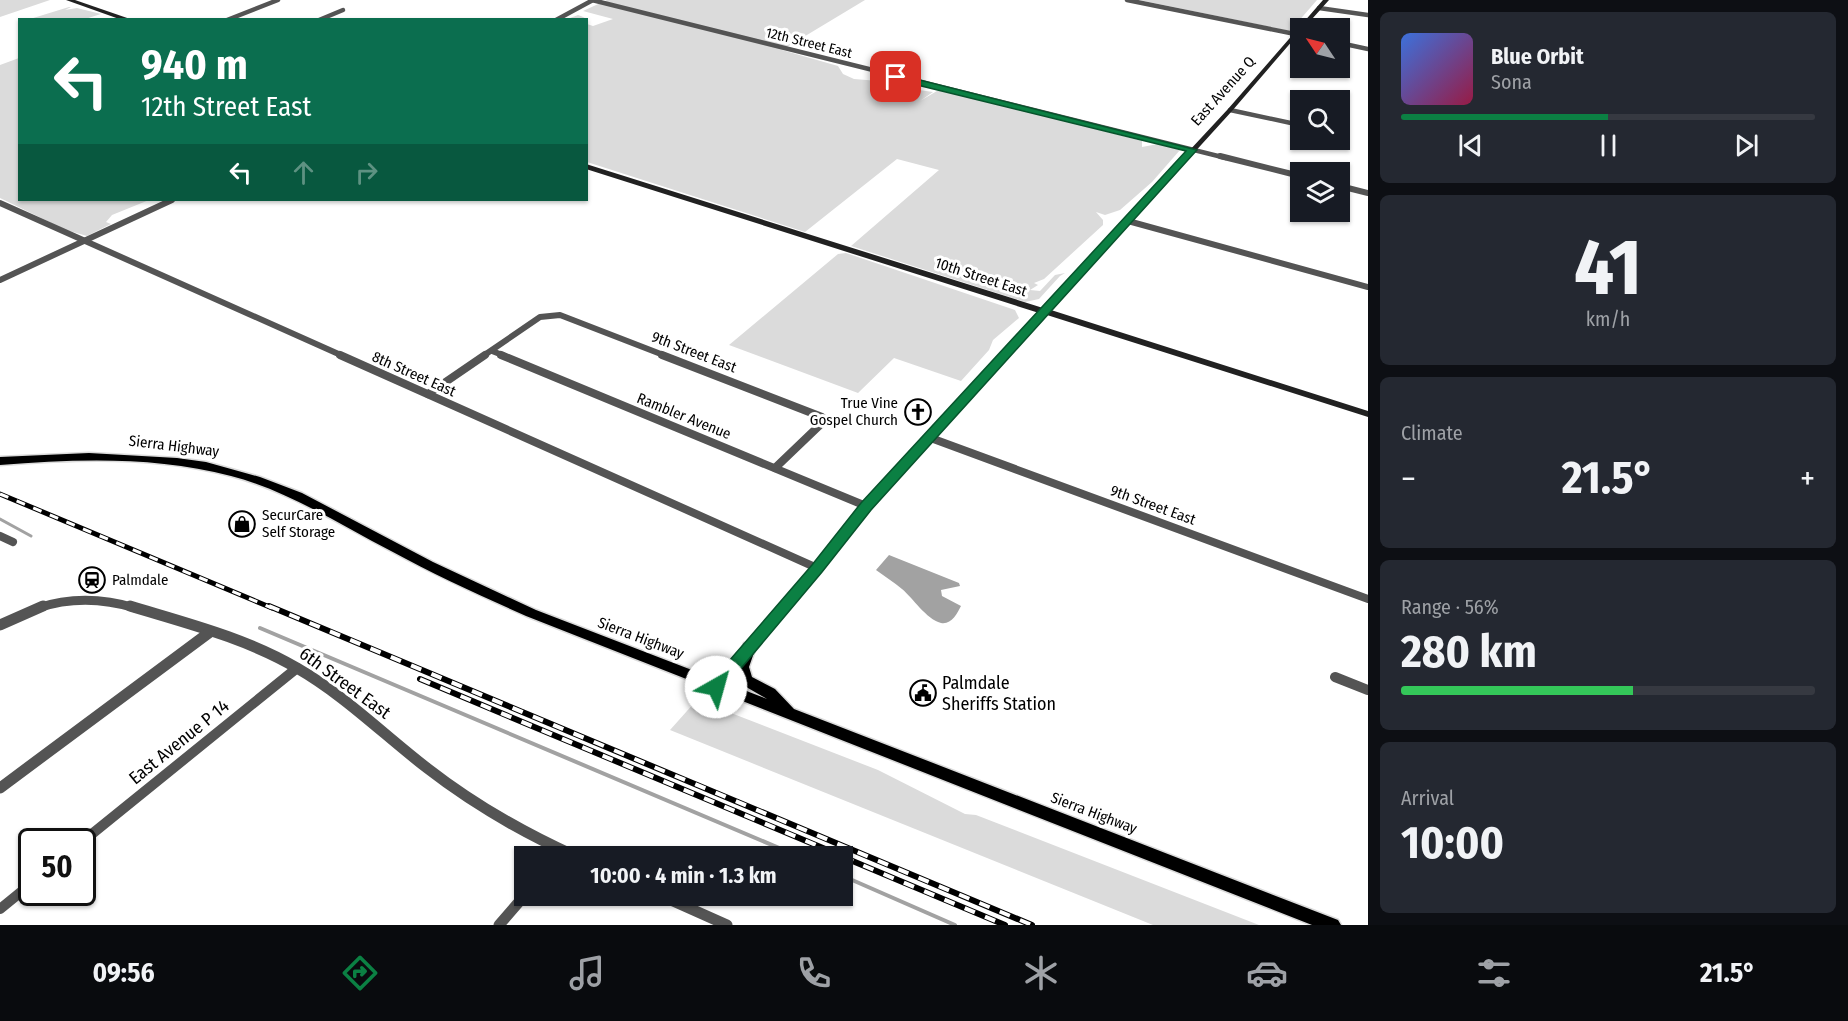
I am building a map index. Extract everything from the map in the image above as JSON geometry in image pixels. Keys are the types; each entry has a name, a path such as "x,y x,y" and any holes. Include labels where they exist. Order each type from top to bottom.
{"main road":[{"path":"69,0 124,18"},
{"name":"East Avenue Q","path":"1311,18 1326,0"},
{"name":"East Avenue Q","path":"716,687 817,568 866,506 1290,42"},
{"name":"10th Street East","path":"588,167 1368,414"},
{"name":"Sierra Highway","path":"0,461 95,455 130,457 198,464 275,486 308,501 443,573 531,614 1332,925"},
{"path":"749,647 742,667 746,680 770,693 791,715"}],"street":[{"path":"232,18 278,0"},
{"path":"560,18 593,0"},
{"name":"12th Street East","path":"593,0 1290,174"},
{"path":"1127,0 1290,31"},
{"path":"1319,8 1368,15"},
{"path":"324,18 343,10"},
{"path":"1350,45 1368,49"},
{"path":"1230,110 1290,123"},
{"path":"1350,188 1368,193"},
{"path":"0,280 170,201"},
{"name":"8th Street East","path":"0,203 817,568"},
{"path":"1128,221 1368,287"},
{"name":"9th Street East","path":"492,351 540,317 549,314 560,315 822,417 822,423 775,468"},
{"path":"428,394 492,351"},
{"name":"Rambler Avenue","path":"492,351 866,506"},
{"name":"9th Street East","path":"928,437 1368,599"},
{"path":"0,536 13,542"},
{"name":"6th Street East","path":"0,625 37,608 63,601 89,599 113,602 260,650 297,668 328,688 463,795 550,846"},
{"path":"0,788 210,632"},
{"name":"East Avenue P 14","path":"96,831 297,668"},
{"path":"1335,677 1368,690"},
{"path":"0,909 18,895"},
{"path":"499,925 515,906"},
{"path":"684,906 727,925"}],"shaded area":[{"path":"0,0 50,0 0,17"},
{"path":"607,0 865,0 782,50 838,66 843,74 854,79 915,84 919,90 933,92 920,101 937,91 949,91 1142,141 1142,147 1158,144 1180,150 1152,182 1120,210 1105,215 1096,212 1103,220 1103,225 1044,279 1034,283 1038,285 1030,290 1040,291 1055,275 1065,273 1039,299 1025,302 851,246 939,170 897,159 805,232 588,162 588,24 593,26 613,19 583,11"},
{"path":"1139,0 1317,0 1301,18 1290,18 1290,31"},
{"path":"69,7 71,7 65,10 77,8 101,14 88,18 33,18"},
{"path":"18,58 18,201 147,201 112,215 106,222 111,224 87,236 66,230 0,198 0,65"},
{"path":"846,253 1015,310 1019,318 993,340 989,350 961,381 894,358 858,393 729,345 838,254"},
{"path":"889,555 959,583 960,586 941,590 942,596 961,606 953,618 945,623 935,621 902,589 876,570"},
{"path":"695,702 718,708 878,770 965,814 976,815 1259,925 1153,925 670,730"}],"waterway":[{"path":"0,519 31,536"},
{"path":"260,628 774,846"},
{"path":"853,880 955,925"}],"railway":[{"path":"0,494 272,608"},
{"path":"269,606 1032,925"},
{"path":"420,679 818,846"},
{"path":"853,861 1005,925"}],"place":[{"name":"True Vine Gospel Church","path":"918,412"},
{"name":"SecurCare Self Storage","path":"242,524"},
{"name":"Palmdale","path":"92,580"},
{"name":"Palmdale Sheriffs Station","path":"923,693"}],"route":[{"path":"716,687 817,568 866,506 1192,150 896,77"}]}
